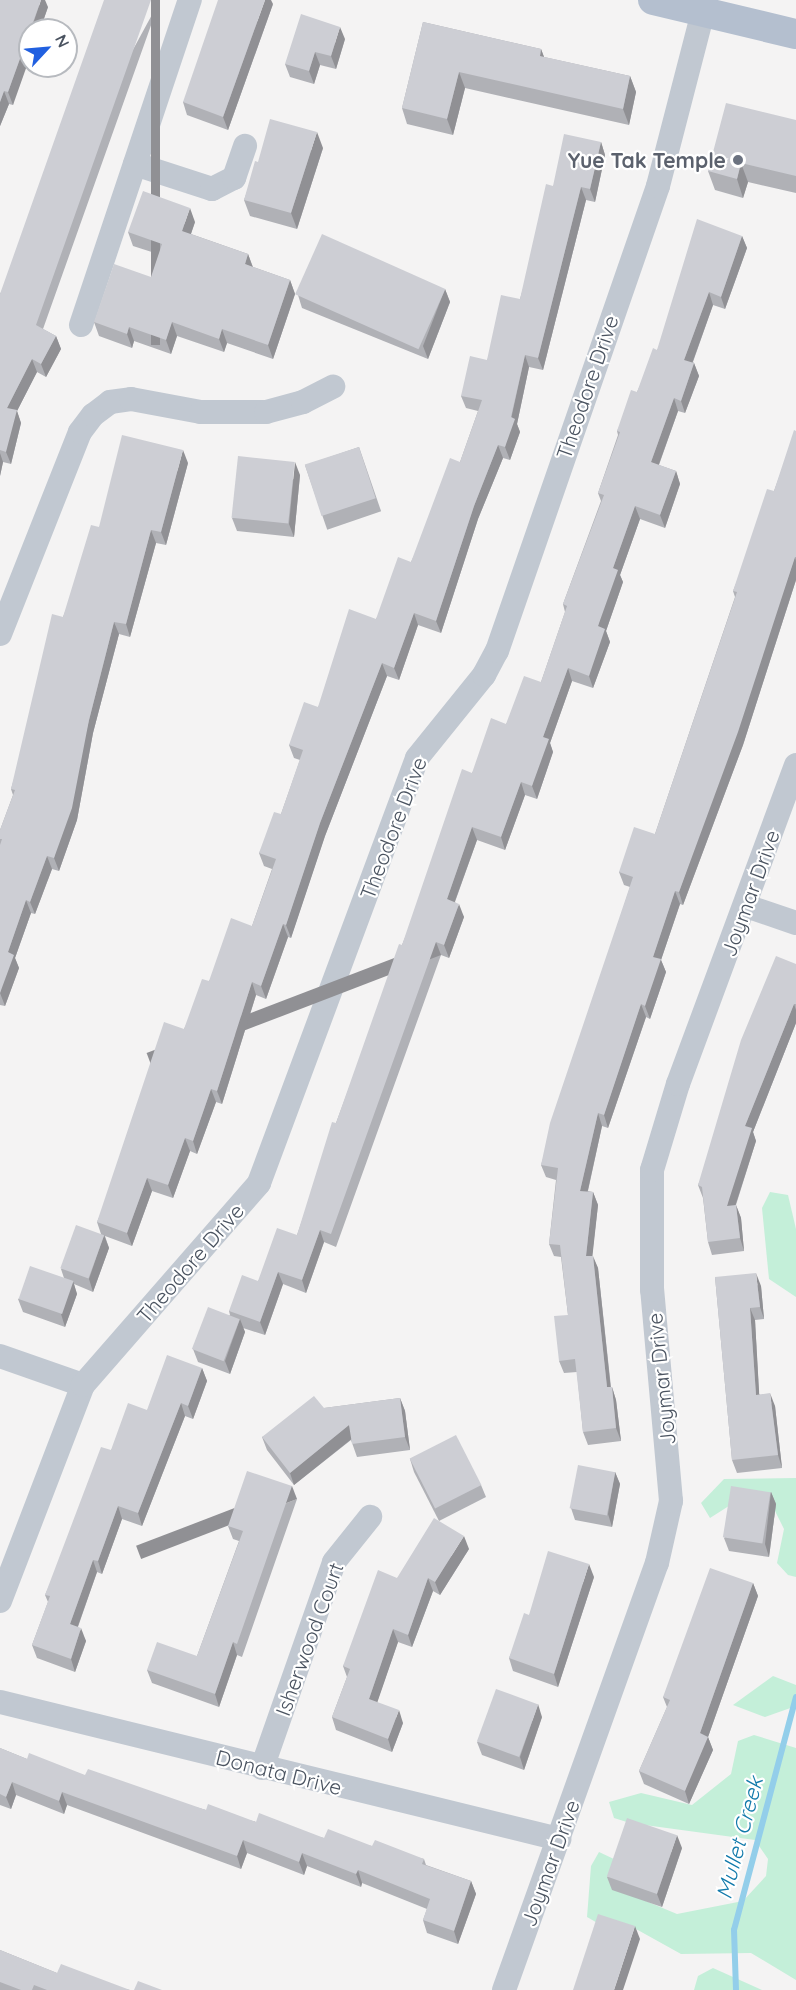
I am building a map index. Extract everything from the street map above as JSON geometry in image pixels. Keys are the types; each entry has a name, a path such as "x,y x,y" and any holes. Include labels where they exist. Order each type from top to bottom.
{"main road":[{"path":"653,0 796,34"}],"street":[{"path":"81,325 190,0"},
{"name":"Theodore Drive","path":"0,1601 83,1385 259,1183 268,1165 417,758 484,675 497,651 658,186 703,12"},
{"path":"135,164 212,189 234,178 245,146"},
{"path":"0,634 80,432 93,415 110,402 131,399 201,412 266,412 303,402 333,387"},
{"name":"Joymar Drive","path":"504,1990 657,1563 671,1501 652,1290 652,1170 678,1084 746,906 796,765"},
{"path":"746,906 796,923"},
{"path":"0,1356 83,1385"},
{"name":"Isherwood Court","path":"262,1768 334,1562 370,1517"},
{"name":"Donata Drive","path":"0,1702 559,1839"}],"green space":[{"path":"770,1192 788,1195 796,1229 796,1297 769,1279 762,1208"},
{"path":"796,1478 796,1577 788,1575 777,1563 784,1529 769,1499 754,1490 710,1518 701,1503 724,1479"},
{"path":"773,1676 796,1685 796,1706 765,1717 733,1705"},
{"path":"754,1735 796,1748 796,1980 751,1953 681,1954 636,1929 601,1925 587,1917 591,1866 599,1852 616,1860 629,1894 677,1914 743,1901 766,1876 768,1859 755,1840 630,1823 614,1818 609,1802 641,1793 692,1805 731,1774 738,1741"},
{"path":"713,1968 762,1990 694,1990 698,1976"}],"building":[{"path":"0,0 41,0 35,18 18,18 18,64 8,92 4,91 0,102"},
{"path":"104,0 151,0 36,325 56,336 41,364 32,359 7,408 17,410 6,452 0,450 0,294"},
{"path":"218,0 265,0 223,117 183,102"},
{"path":"301,14 340,27 331,56 315,52 309,71 285,64"},
{"path":"423,22 541,49 540,56 630,76 623,109 459,72 447,119 402,108"},
{"path":"726,103 796,120 796,176 741,163 737,179 708,171"},
{"path":"270,119 317,132 291,213 244,200"},
{"path":"564,134 601,142 590,189 581,187 538,358 525,355 511,417 515,419 505,447 498,445 474,506 436,621 414,613 394,668 382,663 320,823 286,925 283,924 261,986 252,982 217,1091 211,1089 193,1141 185,1138 168,1185 147,1178 127,1233 97,1222 164,1022 184,1029 202,979 209,981 231,918 252,926 276,859 259,853 274,812 281,814 303,750 289,745 304,702 318,707 349,609 376,619 398,557 411,562 450,458 460,462 482,400 461,396 470,356 487,360 501,295 520,299 546,184 553,186"},
{"path":"143,191 190,208 182,231 248,254 245,264 290,280 268,345 222,329 219,339 172,322 166,340 129,327 127,334 94,322 114,264 151,277 162,244 128,232"},
{"path":"697,219 742,236 721,297 709,292 684,360 694,363 681,401 674,398 651,462 676,471 660,515 635,506 613,568 618,570 598,626 605,629 589,676 568,668 543,737 549,739 532,786 521,782 501,837 472,827 447,899 459,904 444,945 436,942 331,1234 320,1230 302,1280 278,1272 260,1322 229,1311 242,1275 258,1281 277,1228 297,1235 332,1122 336,1123 399,944 402,945 462,769 472,773 491,718 506,724 524,676 541,682 567,606 563,604 604,495 598,493 620,432 617,431 631,390 637,392 653,348 657,350"},
{"path":"322,234 445,289 418,349 295,294"},
{"path":"794,430 796,431 796,557 738,732 679,892 675,891 653,957 661,959 645,1006 641,1004 604,1115 598,1113 580,1191 593,1192 586,1256 593,1256 607,1387 612,1387 616,1428 583,1432 575,1359 559,1361 554,1316 568,1315 560,1245 549,1244 558,1168 541,1165 550,1123 633,877 619,872 634,827 655,834 737,592 733,591 767,489 774,491"},
{"path":"122,435 183,450 161,532 151,530 126,624 114,622 89,720 72,808 54,858 47,856 30,902 26,900 8,952 14,955 0,993 0,845 2,839 0,839 0,830 15,790 11,789 52,614 63,617 91,525 99,527"},
{"path":"359,447 376,498 321,516 305,465"},
{"path":"238,456 295,462 288,524 232,518"},
{"path":"776,956 796,964 796,1004 794,1004 745,1126 752,1128 727,1206 736,1205 740,1238 708,1242 702,1187 698,1185 741,1040"},
{"path":"76,1225 104,1235 88,1278 60,1268"},
{"path":"30,1266 73,1281 62,1314 19,1299"},
{"path":"756,1273 760,1307 750,1308 756,1395 770,1393 778,1455 732,1460 715,1277"},
{"path":"208,1307 240,1319 224,1361 192,1349"},
{"path":"167,1355 202,1368 188,1406 181,1403 138,1513 118,1506 98,1561 93,1560 70,1624 81,1628 71,1659 32,1645 50,1596 45,1595 101,1447 111,1450 128,1403 147,1410"},
{"path":"314,1396 324,1408 400,1398 405,1437 352,1444 349,1425 290,1473 262,1437"},
{"path":"456,1435 481,1485 435,1509 410,1459"},
{"path":"578,1465 615,1472 607,1515 570,1508"},
{"path":"247,1471 292,1486 237,1644 233,1642 215,1694 147,1670 157,1642 197,1656 243,1531 228,1526"},
{"path":"731,1486 771,1492 762,1544 723,1537"},
{"path":"434,1518 464,1536 435,1582 428,1578 408,1635 393,1629 369,1699 399,1710 388,1739 332,1717 350,1669 343,1666 378,1570 397,1578"},
{"path":"548,1551 589,1564 554,1674 509,1658 524,1613 529,1615"},
{"path":"710,1568 753,1583 700,1733 708,1737 685,1791 639,1771 670,1700 663,1697"},
{"path":"496,1689 538,1704 519,1757 477,1742"},
{"path":"0,1748 27,1759 29,1753 85,1775 88,1769 206,1810 208,1804 256,1822 259,1813 324,1838 328,1829 372,1846 375,1840 424,1859 422,1864 471,1881 454,1931 423,1920 430,1899 358,1870 356,1874 302,1853 299,1862 243,1840 237,1856 62,1792 59,1801 12,1782 6,1797 0,1794"},
{"path":"627,1818 677,1835 657,1894 607,1877"},
{"path":"598,1914 635,1926 614,1990 573,1990"},
{"path":"0,1950 57,1973 61,1964 130,1990 47,1990 34,1985 32,1990 21,1990 0,1982"},
{"path":"138,1981 162,1990 134,1990"}],"waterway":[{"name":"Mullet Creek","path":"736,1990 734,1930 796,1697"}],"place":[{"name":"Yue Tak Temple","path":"738,160"}]}
